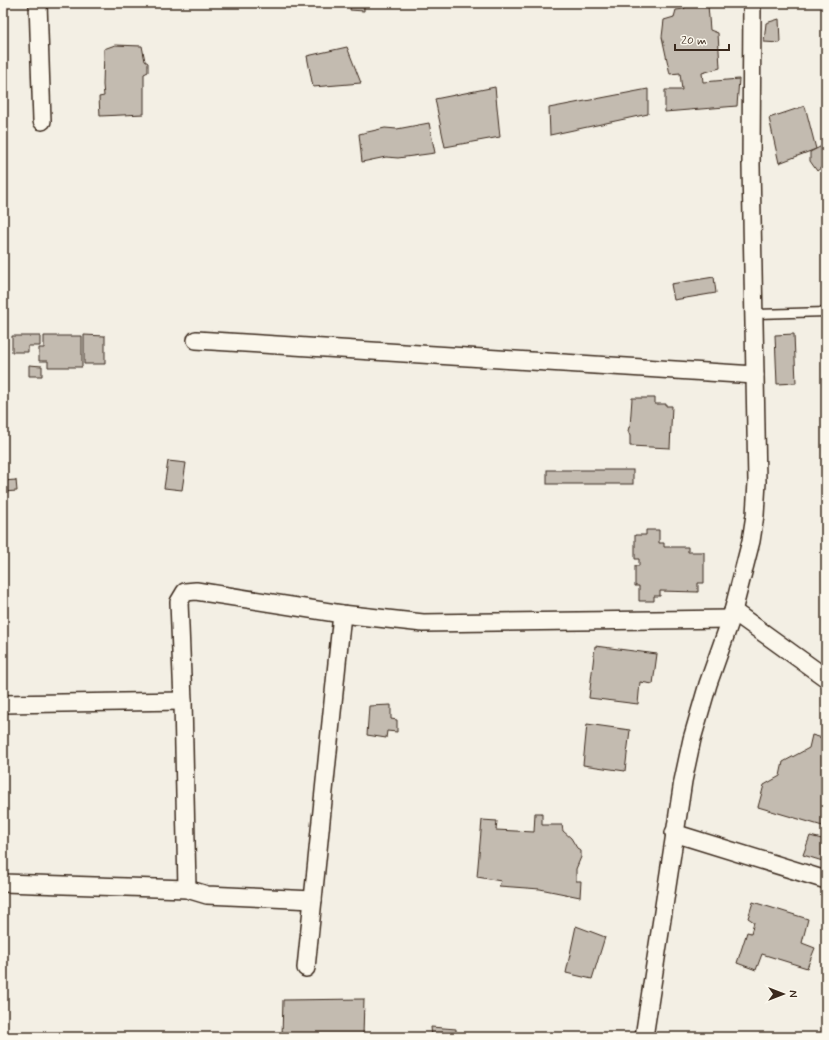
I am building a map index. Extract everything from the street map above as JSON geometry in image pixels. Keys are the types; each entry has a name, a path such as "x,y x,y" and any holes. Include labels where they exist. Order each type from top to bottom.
{"street":[{"path":"38,3 42,121"},
{"path":"644,1037 683,781 692,739 708,684 732,615 751,541 755,515 757,482 751,165 752,3"},
{"path":"196,340 755,375"},
{"path":"187,889 183,701 179,602 185,592 196,591 342,614 423,623 732,615 826,678"},
{"path":"306,968 342,614"},
{"path":"3,704 183,701"},
{"path":"674,833 826,880"},
{"path":"3,883 187,889 207,895 313,900"}],"lane":[{"path":"754,314 826,312"}],"building":[{"path":"351,3 364,3 364,11 350,10"},
{"path":"690,3 696,3 697,5 708,5 710,30 718,33 720,68 702,73 703,82 739,79 737,106 665,112 665,90 682,90 680,73 670,74 662,37 664,20 674,17 676,10 684,9"},
{"path":"779,19 780,43 764,42 766,23"},
{"path":"115,45 142,46 145,61 148,63 148,72 144,74 144,114 100,116 99,97 104,96 104,49"},
{"path":"347,47 361,83 313,87 307,56"},
{"path":"495,87 500,137 445,147 435,99"},
{"path":"648,89 648,114 550,135 549,108"},
{"path":"805,106 816,149 779,163 769,118"},
{"path":"429,123 435,153 398,158 386,157 362,162 359,134 385,128 397,129"},
{"path":"826,144 826,164 817,171 810,161 810,152"},
{"path":"714,277 716,293 674,300 671,284"},
{"path":"794,334 796,383 777,384 775,335"},
{"path":"84,335 105,336 105,364 84,364"},
{"path":"12,336 40,336 40,346 28,346 28,352 12,352"},
{"path":"44,336 82,336 82,367 48,367 48,361 39,361 39,348 44,348"},
{"path":"29,365 42,366 42,376 29,376"},
{"path":"632,398 655,398 655,404 666,404 666,406 672,406 670,448 630,446 630,436 628,431 630,427"},
{"path":"168,461 186,463 182,490 164,488"},
{"path":"547,470 633,470 633,484 547,484"},
{"path":"16,480 17,491 3,492 3,481"},
{"path":"646,530 659,530 659,543 664,543 664,547 688,547 688,552 704,552 704,583 698,583 698,592 660,591 660,596 654,596 654,601 639,601 639,586 635,586 635,566 639,566 639,559 635,559 635,535 646,535"},
{"path":"595,646 657,654 653,684 640,682 638,704 589,698"},
{"path":"391,705 391,719 397,720 397,732 387,731 386,738 367,735 369,706"},
{"path":"587,724 630,730 625,771 583,765"},
{"path":"812,735 826,739 826,827 758,807 764,785 780,776 783,762 809,748"},
{"path":"535,813 542,813 542,825 562,825 563,831 571,838 577,848 581,851 581,857 576,869 576,881 581,881 580,897 540,889 499,886 501,881 477,877 482,820 497,821 496,830 534,832"},
{"path":"810,836 826,840 826,862 803,855"},
{"path":"753,902 808,919 802,943 815,948 807,968 762,954 756,970 737,963 747,932 751,933 754,922 748,918"},
{"path":"576,926 605,937 592,979 566,973"},
{"path":"364,999 363,1037 282,1037 283,1000"},
{"path":"431,1027 456,1029 456,1037 432,1037"}]}
